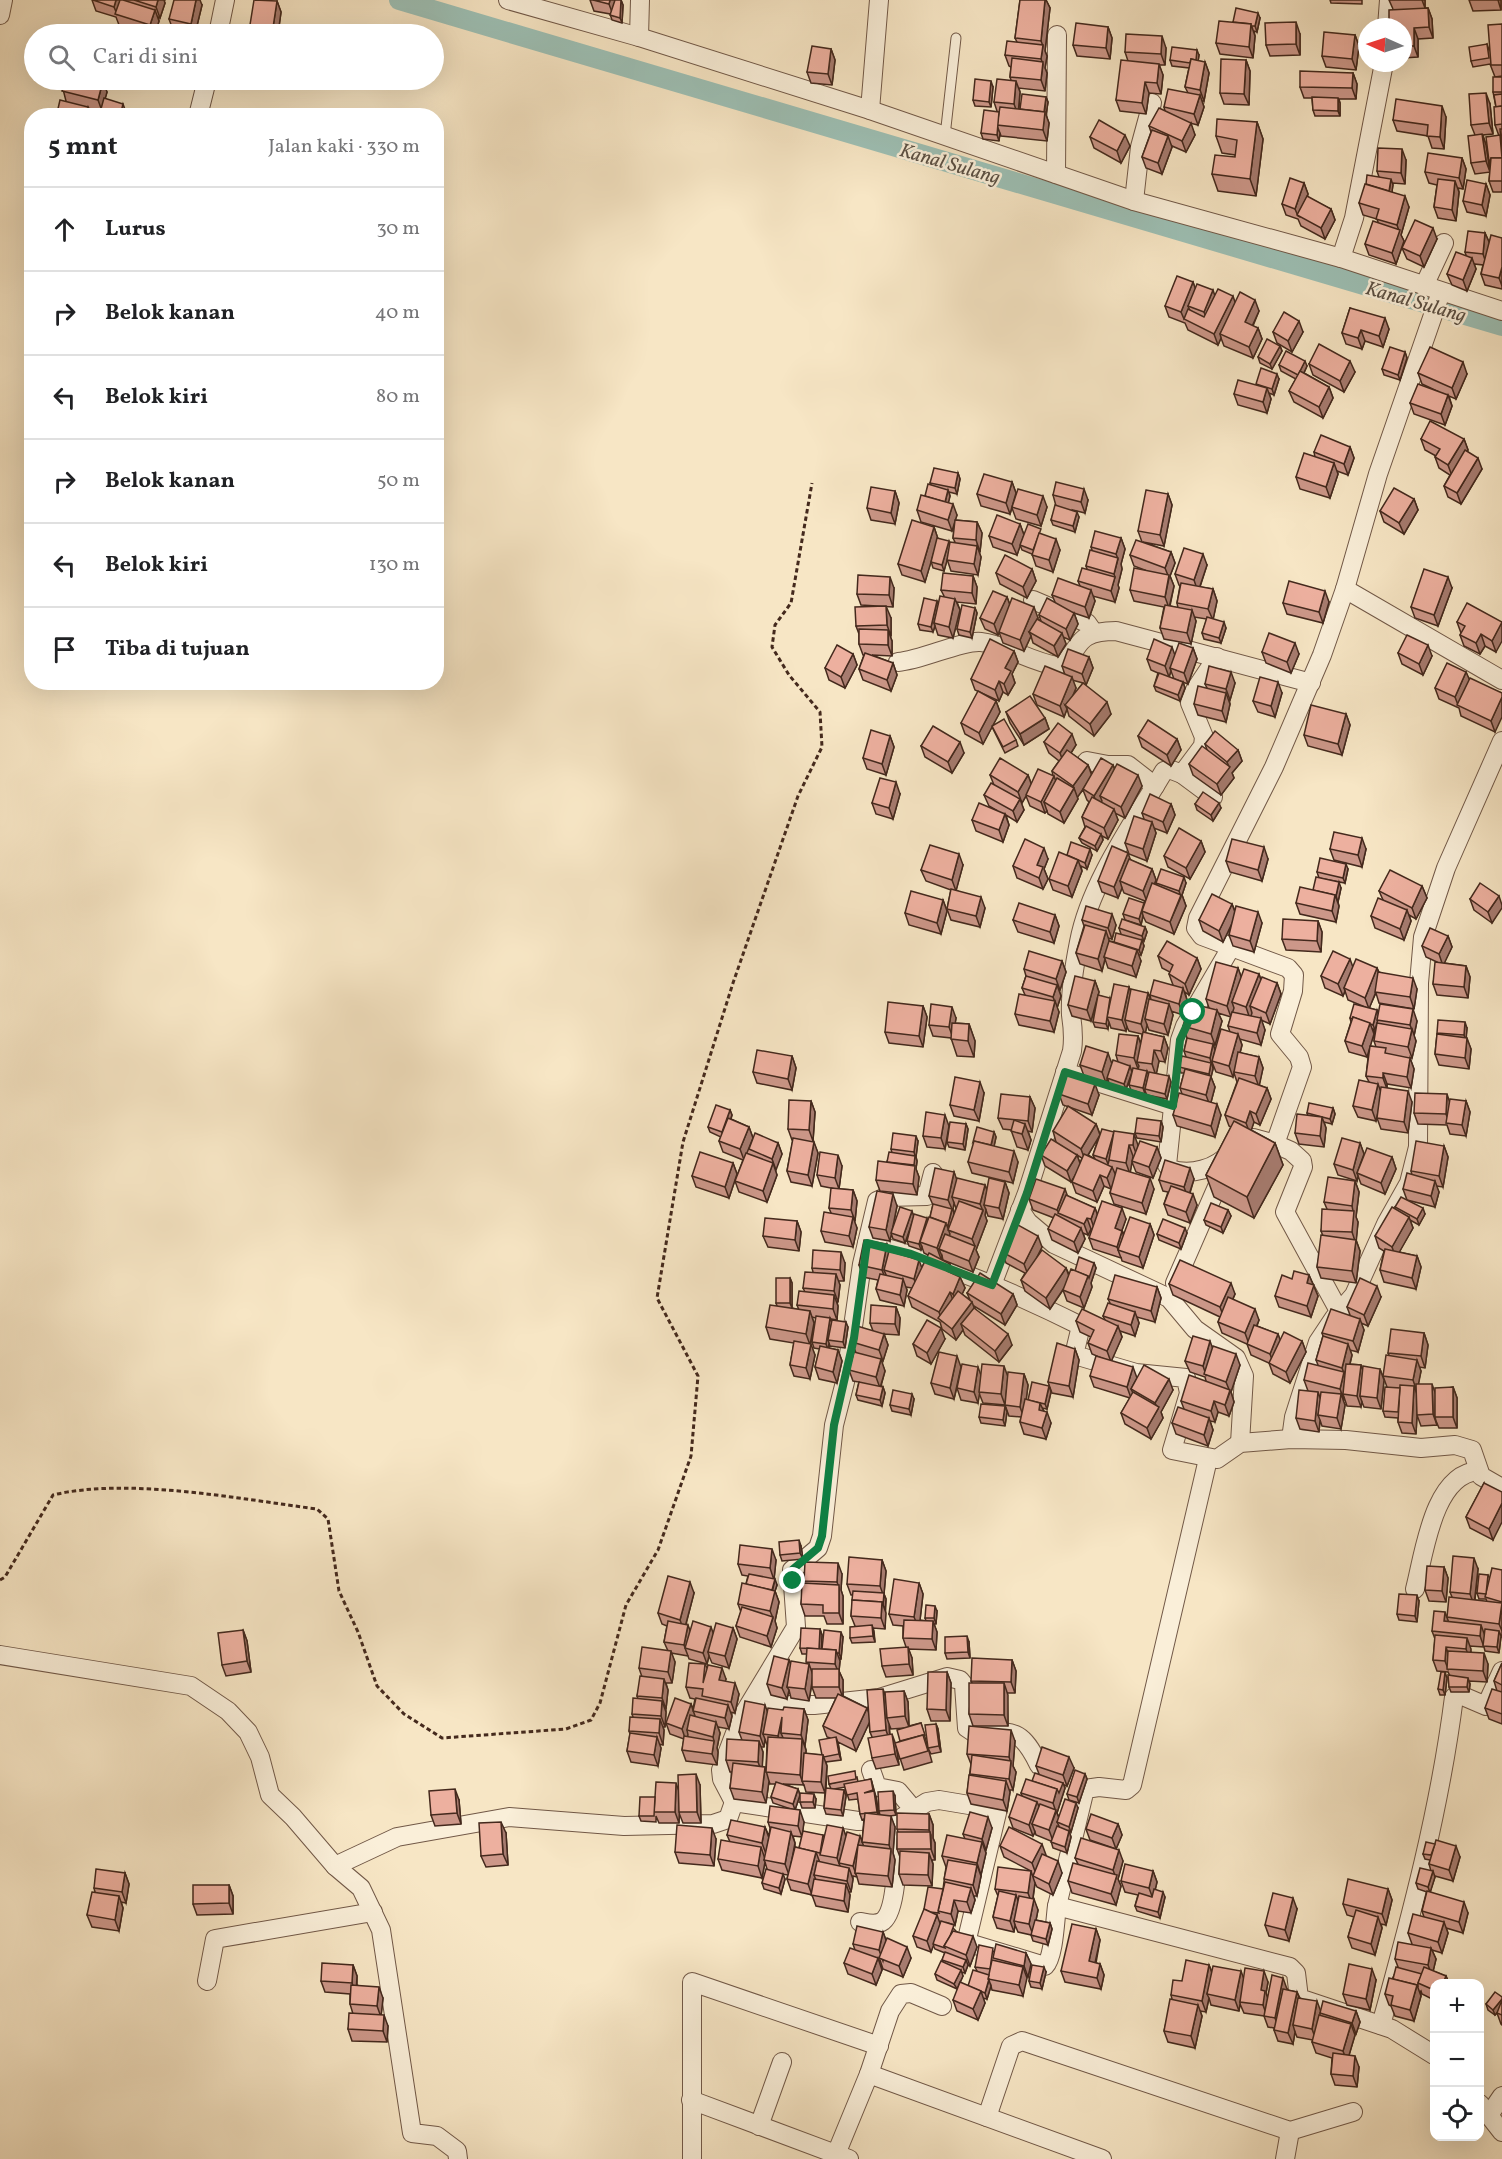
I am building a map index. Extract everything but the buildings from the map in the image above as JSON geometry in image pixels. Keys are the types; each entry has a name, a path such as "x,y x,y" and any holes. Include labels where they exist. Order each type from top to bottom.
{"street":[{"path":"0,15 3,0"},
{"path":"220,24 225,0"},
{"path":"508,0 639,37 870,110 1134,201 1341,258 1434,293 1502,311"},
{"path":"639,37 640,0"},
{"path":"870,110 879,0"},
{"path":"1388,18 1389,0"},
{"path":"1056,174 1057,35"},
{"path":"1341,258 1354,218 1382,72"},
{"path":"200,108 204,90"},
{"path":"1134,201 1140,147 1152,103"},
{"path":"1275,1144 1302,1067 1299,1057 1280,1034 1293,991 1294,975 1288,968 1230,948 1197,933 1198,918 1274,767 1311,683 1345,589 1378,474 1431,320 1444,243"},
{"path":"1345,589 1502,680"},
{"path":"1033,600 1088,623 1094,633"},
{"path":"898,662 922,658 964,644 981,642 1057,666 1064,662 1079,641 1094,633 1127,632 1311,683"},
{"path":"1182,774 1204,742 1200,726 1190,706 1191,699 1217,657"},
{"path":"1291,1439 1294,1417 1318,1342 1339,1311 1354,1295 1386,1224 1409,1183 1418,1147 1419,983 1423,937 1446,868 1502,741"},
{"path":"1087,761 1108,765 1128,765 1155,786"},
{"path":"992,1285 1020,1210 1065,1072 1074,1040 1072,1006 1079,941 1112,861 1166,769 1182,774 1213,797"},
{"path":"1230,948 1185,1026 1180,1040 1167,1162 1170,1169 1183,1172 1208,1167 1225,1158 1236,1142 1245,1137 1275,1144 1291,1151 1302,1161 1303,1167 1285,1212 1339,1311"},
{"path":"1065,1072 1173,1106"},
{"path":"1169,1298 1230,1151"},
{"path":"335,1866 397,1837 509,1817 624,1826 714,1824 728,1819 734,1802 722,1779 721,1770 740,1720 757,1696 796,1628 792,1570 818,1548 822,1536 834,1425 854,1338 867,1243 877,1201 882,1197 927,1196 933,1173"},
{"path":"1020,1210 1028,1222 1054,1244 1169,1298 1195,1329 1241,1364 1244,1376 1240,1443"},
{"path":"867,1243 911,1254 992,1285 1078,1325 1080,1330 1075,1351 1078,1356 1136,1373 1186,1378 1189,1393 1172,1450 1208,1459 1225,1456 1240,1443 1291,1439 1346,1440 1421,1448 1462,1446 1472,1450 1478,1471 1484,1479 1502,1488"},
{"path":"734,1802 841,1819 898,1820 927,1802 939,1800 996,1811 996,1821 968,1939 969,1943 1045,1966 1051,1950 1057,1906 1084,1789 1099,1787 1128,1790 1132,1785 1208,1459"},
{"path":"1415,1589 1434,1513 1446,1491 1465,1474 1478,1471"},
{"path":"0,1655 191,1686 228,1711 248,1732 264,1767 270,1796 293,1817 335,1866 361,1887 381,1930 412,2133 437,2136 457,2151 458,2159"},
{"path":"1381,2025 1409,1924 1430,1833 1454,1696 1458,1694 1486,1706 1502,1671"},
{"path":"757,1696 787,1705 814,1705 879,1698 947,1677 960,1680 964,1685 967,1728 973,1732 1017,1734 1027,1741 1039,1765"},
{"path":"871,1770 876,1787 898,1791 914,1810"},
{"path":"860,1922 876,1924 884,1920 889,1911 895,1875 898,1820"},
{"path":"1057,1906 1290,1967 1296,1973 1299,1998 1381,2025 1430,2053"},
{"path":"207,1981 215,1939 373,1912"},
{"path":"692,2159 692,1982 879,2046"},
{"path":"691,2100 840,2157 890,2011 901,1994 910,1993 942,2006"},
{"path":"987,2116 1011,2046 1022,2041 1290,2131 1353,2112"},
{"path":"759,2126 782,2062"},
{"path":"869,2074 1102,2159"},
{"path":"1502,2096 1484,2109 1502,2132"},
{"path":"1285,2159 1290,2131"}],"lane":[{"path":"945,136 956,39"}],"path":[{"path":"0,1580 5,1577 53,1495 81,1488 182,1492 317,1509 328,1519 339,1591 358,1632 377,1686 404,1714 442,1738 566,1729 591,1720 600,1702 626,1605 658,1550 691,1456 698,1376 657,1298 683,1142 733,983 794,807 822,747 820,712 789,675 772,646 775,625 791,603 812,483"}],"waterway":[{"name":"Kanal Sulang","path":"399,0 1502,326"}],"route":[{"path":"793,1581 792,1570 818,1548 822,1536 834,1425 854,1338 862,1264 867,1243 911,1254 992,1285 1027,1193 1065,1072 1173,1106 1180,1040 1193,1012"}]}
